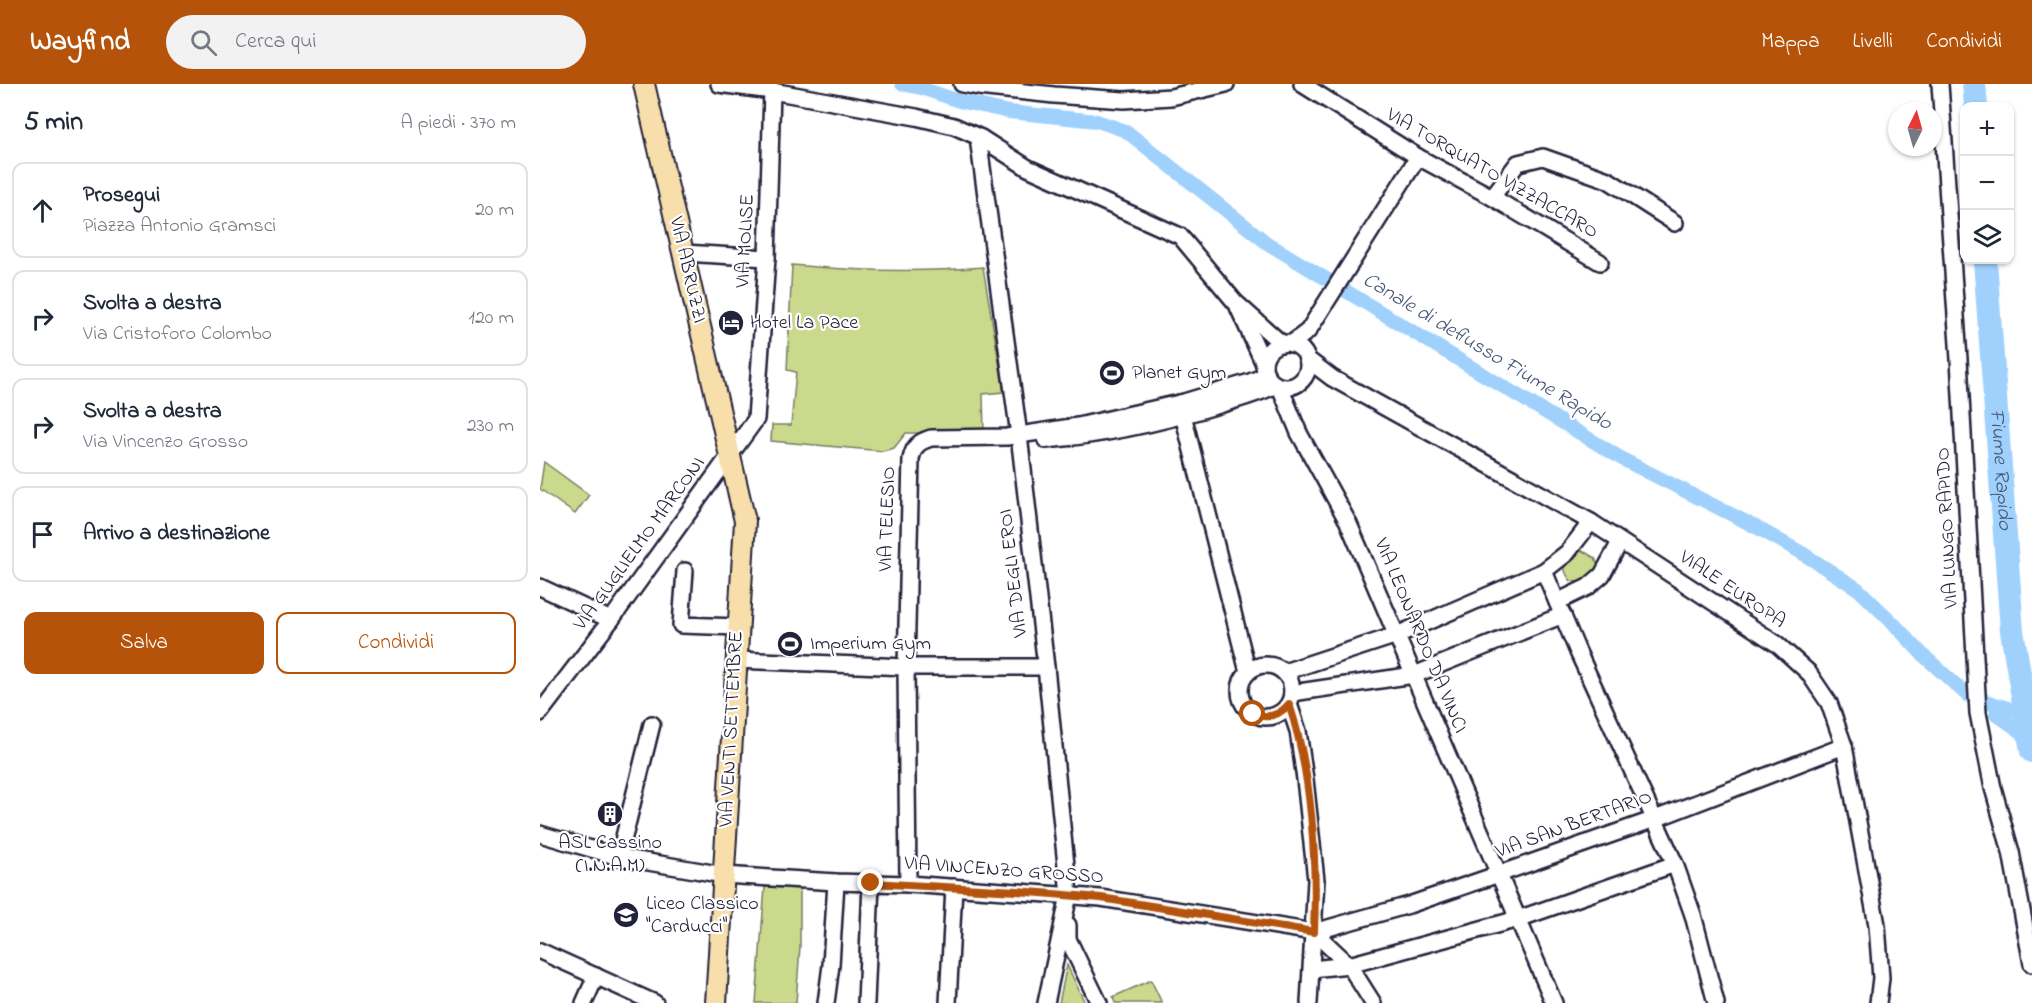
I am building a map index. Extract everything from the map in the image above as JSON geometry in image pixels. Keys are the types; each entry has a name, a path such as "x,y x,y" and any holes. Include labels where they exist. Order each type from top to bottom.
{"main road":[{"name":"VIA ABRUZZI","path":"644,84 729,457"},
{"name":"VIA VENTI SETTEMBRE","path":"716,1003 745,521 729,457"}],"street":[{"path":"718,84 772,91 954,126 981,138 1028,168 1180,236 1235,302"},
{"path":"962,84 1124,100 1171,97 1226,84"},
{"name":"VIA TORQUATO VIZZACCARO","path":"1302,84 1418,157 1492,197 1600,262"},
{"name":"VIA LUNGO RAPIDO","path":"1940,84 1959,359 1978,713 1993,788 2011,852 2032,964"},
{"name":"VIA MOLISE","path":"729,457 756,419 767,258 772,91"},
{"name":"VIA DEGLI EROI","path":"981,138 979,145 1019,439 1046,667 1069,895 1063,943"},
{"path":"1296,350 1418,157"},
{"path":"1492,197 1518,163 1543,157 1608,180 1675,223"},
{"path":"684,253 767,258"},
{"name":"VIALE EUROPA","path":"1235,302 1332,378 1591,522 1777,645 1808,672 1829,703 1844,746 1877,925 1881,978 1878,1003"},
{"name":"VIA LEONARDO DA VINCI","path":"1235,302 1292,419 1348,522 1554,1003"},
{"path":"1296,350 1270,351 1272,378 1295,386 1304,378"},
{"path":"1292,419 1294,394 1304,378 1308,364 1296,350"},
{"name":"VIA TELESIO","path":"908,884 906,668 911,459 914,447 931,438 1019,439 1078,426 1182,409 1250,382 1272,378"},
{"name":"VIALE EUROPA","path":"1304,378 1332,378"},
{"path":"1182,409 1248,672"},
{"name":"VIA GUGLIELMO MARCONI","path":"540,713 611,620 729,457"},
{"path":"1284,672 1396,635 1544,571 1567,553 1591,522"},
{"path":"1309,1003 1316,880 1313,840 1298,731 1291,698 1289,678 1284,672 1270,665 1254,668 1248,672 1240,686 1242,702 1253,714 1269,717 1277,715 1291,698 1414,675 1560,608 1602,575 1620,542"},
{"path":"685,571 681,625 738,627"},
{"path":"1544,571 1675,864 1693,915 1716,1003"},
{"path":"540,586 611,620"},
{"path":"736,660 906,668 1046,667"},
{"path":"619,857 652,724"},
{"name":"VIA SAN BERTARIO","path":"1314,932 1409,905 1499,874 1655,819 1844,746"},
{"name":"VIA VINCENZO GROSSO","path":"540,834 619,857 724,875 908,884 1101,898 1314,932"},
{"path":"1312,969 1349,965 1518,919 1675,864"},
{"path":"826,1003 831,965 836,882"},
{"path":"866,1003 871,883"},
{"path":"948,1003 954,887"},
{"path":"1314,932 1349,965 1373,1003"},
{"path":"1046,1003 1063,943"},
{"path":"1063,943 1099,1003"},
{"path":"540,951 655,1003"},
{"path":"584,1003 596,976"}],"green space":[{"path":"792,265 887,270 983,267 1004,392 983,394 984,433 906,433 894,448 883,451 771,441 772,425 791,425 796,372 787,370"},
{"path":"544,462 589,495 575,514 540,489"},
{"path":"1583,551 1595,558 1599,568 1587,583 1571,581 1565,571 1565,561 1571,554"},
{"path":"765,887 800,888 800,946 796,1003 756,1003"},
{"path":"1067,965 1085,1003 1059,1003"},
{"path":"1151,980 1162,1003 1115,1003 1113,997"}],"waterway":[{"name":"Canale di deflusso Fiume Rapido","path":"902,84 959,101 1009,112 1097,121 1126,131 1267,243 1624,460 1802,553 1858,589 1922,654 1967,695 2026,714"},
{"name":"Fiume Rapido","path":"1974,84 1976,102"},
{"name":"Fiume Rapido","path":"1985,264 2012,631 2032,751"},
{"path":"1996,714 2030,738"}],"place":[{"name":"Hotel La Pace","path":"731,323"},
{"name":"Planet Gym","path":"1112,373"},
{"name":"Imperium Gym","path":"790,644"},
{"name":"ASL Cassino (I.N.A.M)","path":"610,814"},
{"name":"Liceo Classico \"Carducci\"","path":"626,915"}],"route":[{"path":"871,883 1101,898 1314,932 1316,880 1313,840 1298,731 1289,704 1277,715 1261,717 1253,714"}]}
